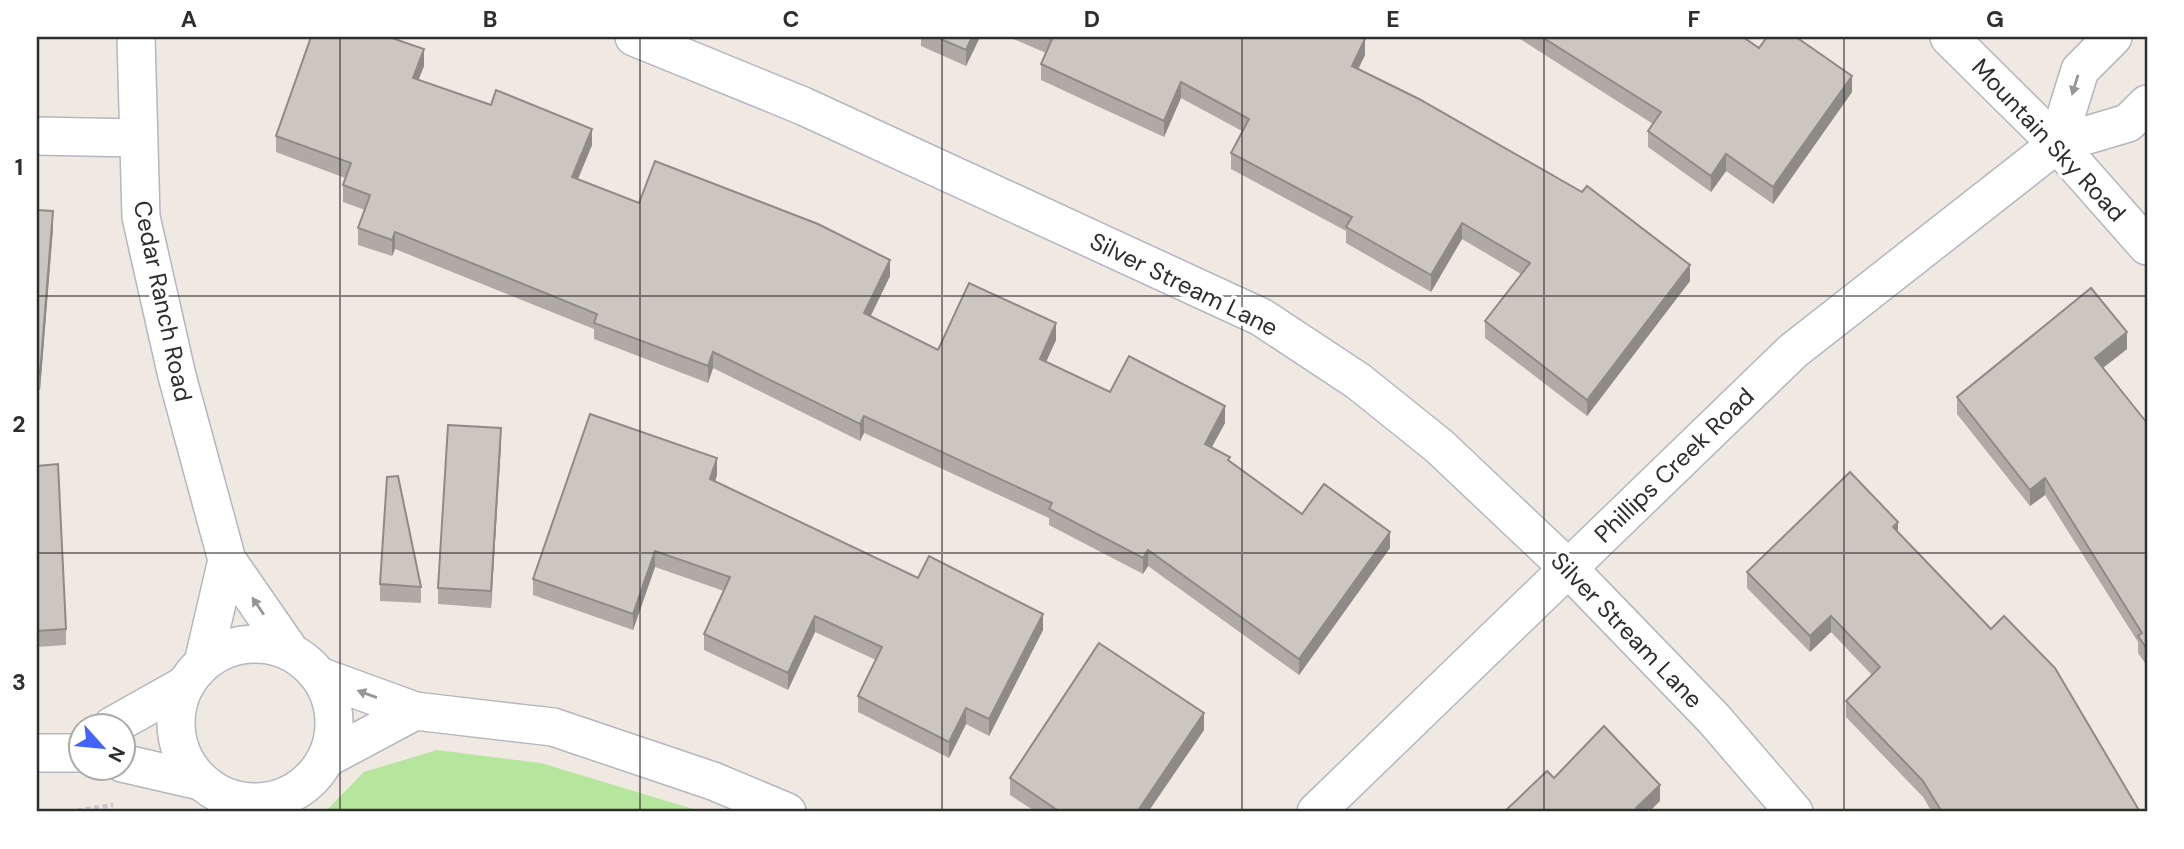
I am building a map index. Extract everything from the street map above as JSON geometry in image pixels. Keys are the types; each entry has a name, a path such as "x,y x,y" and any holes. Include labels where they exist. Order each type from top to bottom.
{"street":[{"name":"Cedar Ranch Road","path":"136,37 141,217 177,376 227,560 290,651"},
{"name":"Silver Stream Lane","path":"634,37 803,106 1261,317 1359,381 1439,446 1567,567 1714,719 1794,812"},
{"name":"Mountain Sky Road","path":"1950,37 2057,144 2147,246"},
{"path":"2057,144 2080,70 2113,37"},
{"name":"Phillips Creek Road","path":"1316,812 1793,351 2057,144 2128,123 2147,104"},
{"path":"37,136 137,138"},
{"name":"Cedar Ranch Road","path":"194,674 227,560"},
{"path":"134,712 236,646 263,644 290,651 319,676 330,695 335,716 333,737 310,785"},
{"path":"194,674 178,704 176,725 179,746 187,765 214,796"},
{"path":"319,676 415,711 553,727 713,780 787,812"},
{"path":"136,767 214,796 264,802 292,794 310,785 415,711"}],"path":[{"path":"69,812 124,803"}],"green space":[{"path":"437,750 541,763 703,812 325,812 364,772"}],"building":[{"path":"311,37 389,37 424,49 413,78 491,105 496,90 592,129 572,177 639,203 655,161 818,224 890,260 864,313 938,350 969,283 1056,323 1040,359 1110,392 1129,356 1225,406 1205,444 1230,457 1228,460 1302,514 1324,484 1390,532 1299,659 1148,550 1143,558 1049,509 1052,503 864,416 860,424 713,352 708,366 594,323 597,314 395,232 392,240 358,228 370,195 343,185 351,163 276,136"},
{"path":"936,37 972,37 966,50"},
{"path":"1046,37 1361,37 1365,39 1352,66 1419,99 1582,192 1587,186 1690,265 1587,400 1485,321 1530,263 1462,223 1431,275 1346,227 1352,217 1231,153 1249,119 1181,82 1164,121 1041,64 1052,39"},
{"path":"1542,37 1743,37 1759,48 1767,37 1796,37 1852,76 1773,187 1726,154 1711,176 1648,131 1661,112"},
{"path":"37,210 53,211 40,374 37,374"},
{"path":"2091,288 2127,332 2095,358 2147,423 2147,649 2138,636 2142,633 2045,478 2030,490 1957,397"},
{"path":"590,414 717,458 710,479 918,578 929,556 1043,614 989,719 966,708 949,742 858,696 882,647 815,616 788,673 704,634 730,577 655,551 633,614 533,579"},
{"path":"448,425 501,428 491,591 438,588"},
{"path":"58,464 66,629 37,631 37,466"},
{"path":"1850,472 1898,522 1893,527 1991,629 2004,616 2055,668 2140,812 1942,812 1923,781 1846,701 1880,667 1831,616 1810,636 1747,572"},
{"path":"398,476 421,587 380,584 387,477"},
{"path":"1099,643 1204,713 1137,812 1060,812 1010,778"},
{"path":"1604,726 1660,785 1636,808 1640,812 1504,812 1547,771 1554,778"}]}
